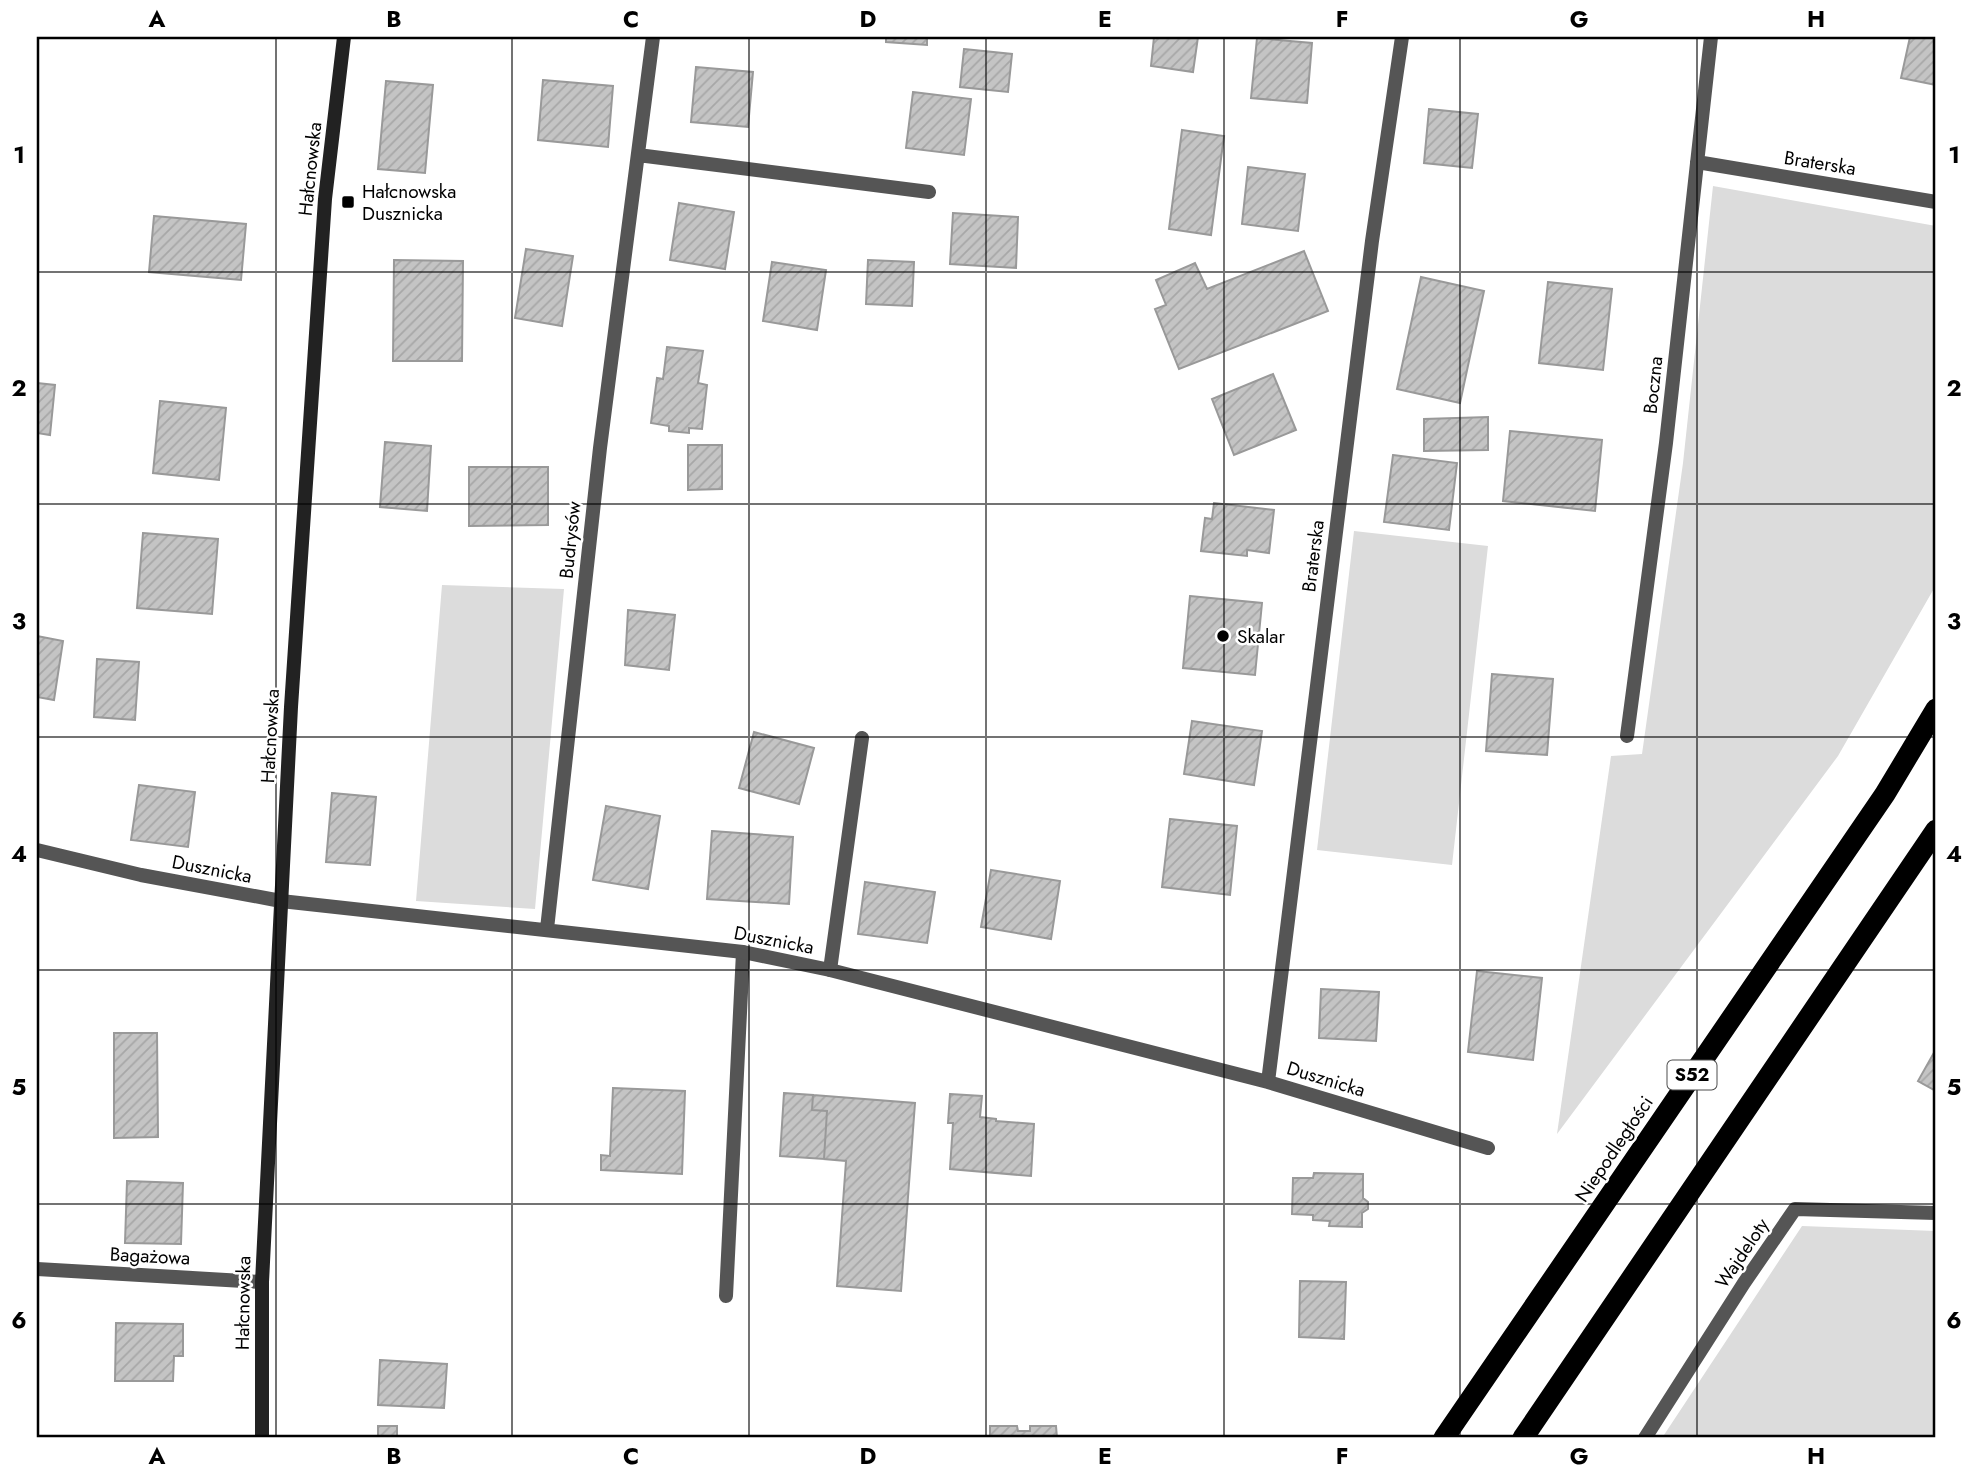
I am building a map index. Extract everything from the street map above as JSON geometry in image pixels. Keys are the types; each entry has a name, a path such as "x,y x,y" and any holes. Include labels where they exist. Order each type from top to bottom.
{"highway":[{"name":"Niepodległości","path":"1444,1438 1885,794 1936,709"},
{"path":"1523,1438 1936,830"}],"street":[{"name":"Hałcnowska","path":"262,1438 262,1282 281,901 312,373 326,199 344,37"},
{"name":"Budrysów","path":"547,929 600,449 653,37"},
{"name":"Braterska","path":"1268,1082 1372,241 1402,37"},
{"name":"Boczna","path":"1627,736 1666,443 1711,37"},
{"path":"638,155 929,192"},
{"name":"Braterska","path":"1697,162 1936,202"},
{"path":"830,970 862,738"},
{"name":"Dusznicka","path":"37,850 141,874 281,901 743,952 830,970 1268,1082 1488,1147"},
{"path":"726,1296 743,952"},
{"name":"Wajdeloty","path":"1645,1438 1744,1283 1795,1209 1936,1213"},
{"name":"Bagażowa","path":"37,1269 262,1282"}],"shaded area":[{"path":"1713,186 1936,226 1936,585 1838,756 1557,1134 1611,756 1642,754 1683,463"},
{"path":"1354,531 1488,546 1452,865 1317,850"},
{"path":"442,585 564,589 535,909 416,901"},
{"path":"1802,1226 1936,1231 1936,1438 1662,1438"}],"building":[{"path":"886,37 927,37 927,45 886,42"},
{"path":"1154,37 1198,37 1193,72 1151,66"},
{"path":"1910,37 1936,37 1936,85 1901,78"},
{"path":"1257,38 1312,43 1307,103 1251,98"},
{"path":"964,49 1012,54 1008,92 960,87"},
{"path":"696,67 753,72 748,127 691,122"},
{"path":"543,80 613,86 608,147 538,140"},
{"path":"386,81 433,85 425,173 378,169"},
{"path":"913,92 971,99 964,155 906,148"},
{"path":"1429,109 1478,114 1472,168 1424,163"},
{"path":"1182,130 1224,136 1211,235 1169,229"},
{"path":"1248,167 1305,174 1298,231 1242,224"},
{"path":"679,203 734,212 725,269 670,260"},
{"path":"953,213 1018,217 1016,268 950,264"},
{"path":"154,216 246,224 241,280 149,272"},
{"path":"526,249 573,256 562,326 515,318"},
{"path":"1304,251 1328,311 1179,369 1155,309 1166,305 1156,280 1195,263 1207,289"},
{"path":"394,260 463,261 462,361 393,361"},
{"path":"868,260 914,262 912,306 866,304"},
{"path":"772,262 826,270 817,330 763,321"},
{"path":"1421,277 1484,291 1460,403 1397,389"},
{"path":"1548,282 1612,289 1603,370 1539,363"},
{"path":"667,347 703,351 698,383 707,385 702,429 689,428 689,433 669,431 669,426 651,423 657,378 663,379"},
{"path":"1273,374 1296,430 1234,455 1212,399"},
{"path":"37,383 55,385 50,435 37,433"},
{"path":"160,401 226,408 219,480 153,473"},
{"path":"1488,417 1488,450 1424,451 1424,419"},
{"path":"1510,431 1602,440 1595,511 1503,501"},
{"path":"385,442 431,446 427,511 380,507"},
{"path":"688,445 722,445 722,489 688,490"},
{"path":"1393,455 1457,463 1449,530 1384,522"},
{"path":"469,467 548,467 548,525 469,526"},
{"path":"1214,503 1274,510 1269,553 1247,550 1247,556 1201,551 1205,518 1212,519"},
{"path":"143,533 218,539 212,614 137,608"},
{"path":"1190,596 1262,603 1255,675 1183,668"},
{"path":"628,610 675,615 669,670 625,665"},
{"path":"37,636 63,641 54,700 37,697"},
{"path":"97,659 139,662 135,720 94,717"},
{"path":"1492,674 1553,679 1547,755 1486,751"},
{"path":"1192,721 1262,731 1254,785 1184,774"},
{"path":"754,732 814,748 799,804 739,788"},
{"path":"139,785 195,792 188,847 131,840"},
{"path":"332,793 376,797 370,865 326,862"},
{"path":"606,806 660,816 648,889 593,880"},
{"path":"1170,819 1237,826 1230,895 1162,887"},
{"path":"712,831 793,837 789,904 707,899"},
{"path":"991,870 1060,881 1051,939 981,927"},
{"path":"865,882 935,892 927,943 858,934"},
{"path":"1477,971 1542,978 1533,1060 1468,1052"},
{"path":"1321,989 1379,992 1376,1041 1319,1038"},
{"path":"114,1033 157,1033 158,1137 114,1138"},
{"path":"1936,1049 1936,1091 1918,1081"},
{"path":"613,1088 685,1091 682,1174 601,1170 601,1155 610,1156"},
{"path":"784,1093 813,1095 812,1110 827,1111 824,1159 780,1156"},
{"path":"950,1094 982,1096 980,1117 1034,1124 1031,1176 950,1169 953,1123 948,1123"},
{"path":"813,1095 915,1103 901,1291 837,1286 846,1161 824,1159 827,1111 812,1110"},
{"path":"1314,1173 1363,1174 1363,1198 1368,1202 1368,1209 1362,1213 1362,1227 1329,1226 1330,1221 1313,1220 1313,1215 1292,1214 1293,1178 1313,1178"},
{"path":"127,1181 183,1183 181,1244 125,1243"},
{"path":"1300,1281 1346,1282 1344,1339 1299,1337"},
{"path":"116,1323 183,1324 183,1356 174,1356 173,1381 115,1381"},
{"path":"380,1360 447,1364 444,1408 378,1405"},
{"path":"378,1426 397,1426 397,1438 378,1438"},
{"path":"990,1426 1017,1426 1018,1431 1030,1431 1030,1426 1056,1426 1057,1438 990,1438"}],"place":[{"name":"Hałcnowska Dusznicka","path":"348,202"},
{"name":"Skalar","path":"1223,636"}]}
